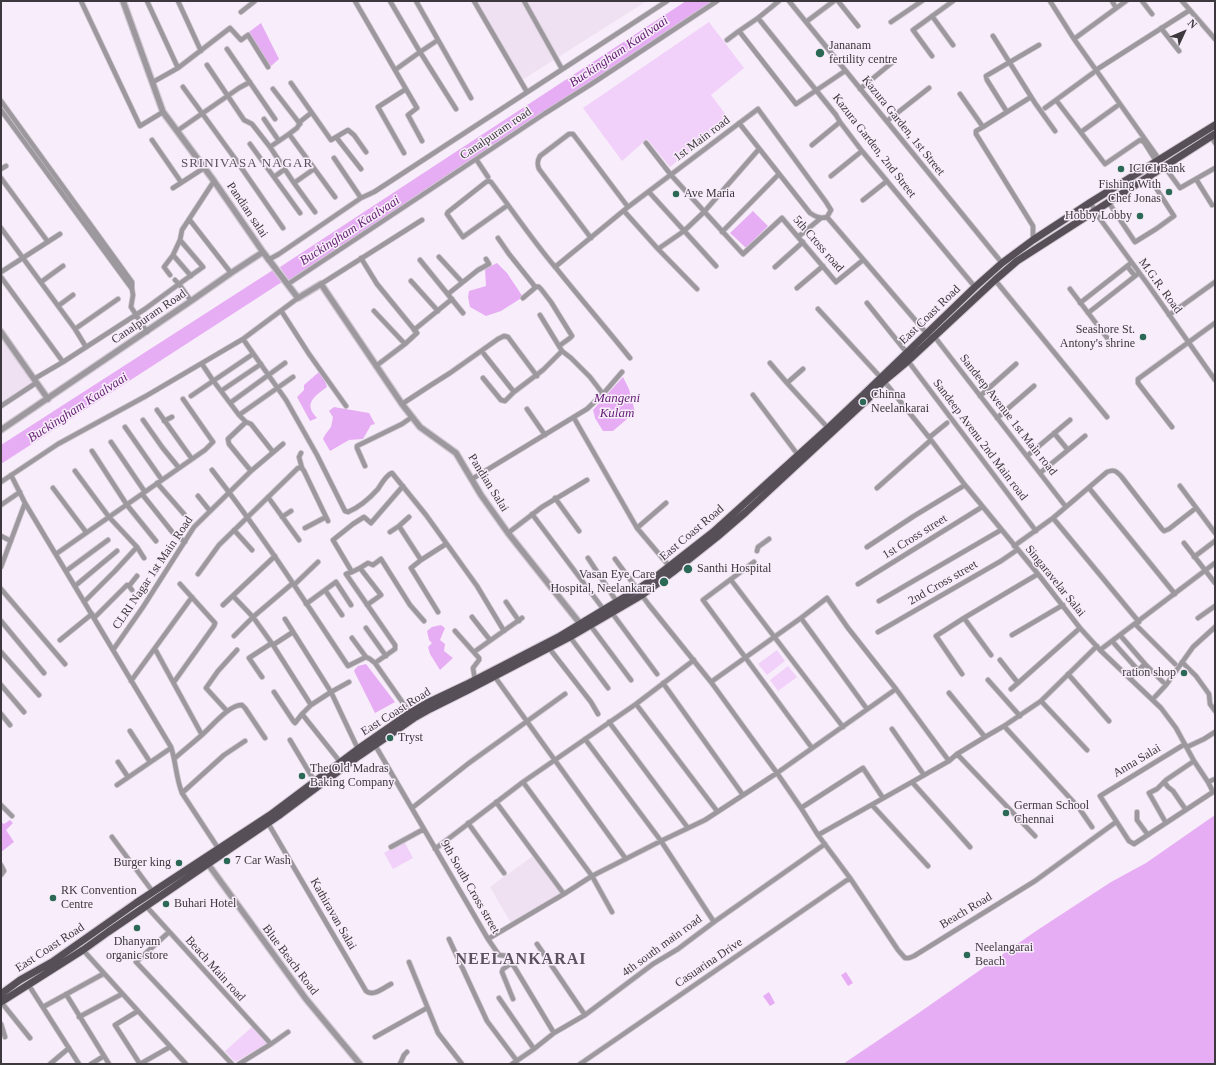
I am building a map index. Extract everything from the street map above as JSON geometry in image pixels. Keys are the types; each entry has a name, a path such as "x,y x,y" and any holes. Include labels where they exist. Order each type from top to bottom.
{"main road":[{"name":"East Coast Road","path":"1,994 20,980 52,962 153,892 268,823 375,745 419,715 467,688 475,680 560,636 582,626 590,625 612,613 713,532 864,394 908,361 975,287 1002,264 1033,240 1091,202 1215,125"},
{"name":"East Coast Road","path":"1,1002 83,950 208,864 220,852 358,749 410,713 426,703 494,677 570,637 604,610 617,602 640,592 673,572 746,512 868,399 882,380 907,353 930,336 1017,262 1213,135"}],"street":[{"path":"81,1 140,126 164,112"},
{"name":"Pandian salai","path":"123,1 164,112 214,181 262,252 298,298"},
{"path":"147,1 178,68"},
{"path":"178,1 201,51"},
{"path":"241,12 255,1"},
{"path":"355,1 417,108 408,115 422,141"},
{"path":"390,1 456,109"},
{"path":"416,1 471,98"},
{"path":"474,1 527,92"},
{"path":"524,1 562,69"},
{"name":"Canalpuram road","path":"268,260 361,198 374,192 667,1"},
{"name":"Canalpuram road","path":"288,284 717,1"},
{"path":"727,40 779,1"},
{"name":"Kazura Garden, 1st Street","path":"789,1 1002,264"},
{"path":"806,22 834,1"},
{"path":"838,1 858,26"},
{"path":"891,22 922,1"},
{"path":"932,56 913,30 953,1"},
{"path":"1050,1 1095,72 1158,160"},
{"path":"1112,1 1116,8"},
{"path":"1074,39 1126,1"},
{"path":"1142,1 1152,14"},
{"path":"1182,1 1215,39"},
{"path":"1045,108 1095,72 1190,10"},
{"path":"932,16 953,45"},
{"name":"Kazura Garden, 2nd Street","path":"758,18 836,115 862,151 975,287"},
{"path":"153,82 178,68 230,28 241,40 248,35 268,67"},
{"path":"1161,28 1179,51"},
{"path":"739,31 796,104 845,71"},
{"path":"993,36 1031,97 1055,131"},
{"path":"395,70 438,40"},
{"path":"1007,112 986,76 1039,45"},
{"path":"227,49 275,119"},
{"path":"860,89 894,61"},
{"path":"207,65 244,120 252,124 270,146 315,212"},
{"path":"177,131 250,82"},
{"path":"291,83 331,140 348,130 354,135 366,152"},
{"path":"183,88 236,160 283,228"},
{"path":"886,121 928,88"},
{"path":"273,89 300,124"},
{"path":"404,153 378,107 406,89"},
{"path":"960,94 983,127"},
{"path":"1031,97 976,131 976,134 1033,226 1033,240"},
{"path":"1056,100 1105,164 1140,140 1144,142 1158,160"},
{"path":"1,101 132,282 132,289"},
{"path":"1081,132 1117,106"},
{"name":"1st Main road","path":"555,267 628,207 758,109 826,202 831,210 827,217"},
{"path":"1,110 132,289 134,295 131,307 147,332"},
{"path":"270,146 297,128 301,121 311,113"},
{"path":"264,119 279,141"},
{"path":"812,145 840,122"},
{"path":"738,123 810,213 821,218 827,217"},
{"path":"289,134 335,197"},
{"path":"591,238 540,169 537,164 540,156 569,134 573,134 628,207"},
{"path":"1213,135 1215,143"},
{"path":"336,137 361,169"},
{"path":"152,140 181,182"},
{"name":"5th Cross road","path":"646,143 670,175 743,254 782,218 836,282 863,260"},
{"path":"250,144 300,213"},
{"path":"658,249 684,231 704,212 759,149"},
{"path":"831,176 862,151"},
{"path":"334,158 361,198"},
{"path":"476,159 488,177"},
{"path":"1,169 6,166"},
{"path":"1164,166 1180,188 1215,168"},
{"path":"173,188 204,168"},
{"path":"274,177 285,169"},
{"path":"294,183 314,169"},
{"path":"722,232 779,174"},
{"path":"1109,202 1134,242 1156,229 1174,216 1148,176"},
{"path":"1,178 48,242"},
{"path":"1196,179 1212,205"},
{"path":"170,275 164,267 173,255 180,240 182,230 214,181"},
{"path":"863,200 887,181"},
{"path":"508,205 462,237 447,214 453,207 486,182 491,182 555,267 630,358"},
{"path":"649,192 716,266"},
{"name":"M.G.R. Road","path":"1091,202 1095,212 1129,264 1169,314 1215,380"},
{"path":"624,211 697,289"},
{"name":"Sandeep Avenue 1st Main road","path":"827,217 980,396 1066,507"},
{"path":"798,237 821,218"},
{"path":"189,219 231,273"},
{"path":"1,482 69,437 146,396 243,339 282,312 298,298 422,220"},
{"path":"1,228 86,347"},
{"path":"1,272 22,257 60,234"},
{"path":"498,238 533,284 536,287 539,287 551,302 572,336 559,346"},
{"path":"1,406 63,362 145,309 203,267 180,240"},
{"path":"775,267 802,242"},
{"name":"Canalpuram Road","path":"1,430 147,332 262,252"},
{"path":"173,255 191,276"},
{"path":"439,257 462,282"},
{"path":"361,258 377,284 417,333 376,366"},
{"path":"448,294 478,270 490,264 486,259"},
{"path":"420,260 463,313"},
{"path":"1080,303 1129,264"},
{"path":"41,282 63,266"},
{"path":"797,288 823,266"},
{"path":"1088,313 1137,275"},
{"path":"1,277 63,362"},
{"path":"175,280 191,301"},
{"path":"411,280 438,311"},
{"path":"995,280 1107,417"},
{"path":"1169,314 1215,282"},
{"name":"Pandian Salai","path":"321,284 402,404 420,427 456,453 481,495 508,534 582,626"},
{"path":"523,298 536,287"},
{"path":"1070,289 1108,338"},
{"path":"58,306 73,295"},
{"path":"74,329 118,299"},
{"path":"414,330 452,299"},
{"path":"867,303 907,353"},
{"name":"Singaravelar Salai","path":"818,309 882,380 930,438 982,507 1038,574 1080,628 1153,699 1170,718 1214,791"},
{"path":"374,311 405,344"},
{"path":"282,312 309,354 346,406"},
{"path":"540,315 562,351 590,377 603,394"},
{"path":"1172,427 1138,383 1138,379 1215,323"},
{"path":"1,332 48,399"},
{"path":"402,404 504,336 508,337 537,376"},
{"path":"243,339 286,400 317,455 346,512 355,510 368,499 391,472 426,515 477,586 504,631"},
{"path":"483,378 503,401 505,401 514,392 537,376 552,363 562,351"},
{"path":"191,396 253,354"},
{"path":"484,354 514,392"},
{"name":"Sandeep Avenu 2nd Main road","path":"908,361 1036,530"},
{"path":"230,403 285,363"},
{"path":"770,363 828,428"},
{"path":"202,364 239,416 251,424 273,452"},
{"path":"221,391 261,364"},
{"path":"980,396 1016,364"},
{"path":"787,383 803,369"},
{"path":"472,479 587,409 603,394 622,372"},
{"path":"239,416 293,377"},
{"path":"997,418 1034,386"},
{"path":"753,396 798,455"},
{"path":"56,554 205,450 213,442 183,398"},
{"path":"527,408 545,435"},
{"path":"157,410 192,459"},
{"path":"164,421 172,417"},
{"path":"365,466 357,446 402,424 412,417"},
{"path":"574,418 637,528 670,567"},
{"path":"144,420 162,447 179,468"},
{"path":"1027,456 1070,420"},
{"path":"246,422 228,439 229,444 251,471"},
{"path":"877,488 931,436 947,423"},
{"path":"126,427 162,480"},
{"path":"1054,433 1068,450"},
{"path":"1040,473 1085,436"},
{"path":"111,442 144,493 173,533 185,542"},
{"name":"CLRI Nagar 1st Main Road","path":"113,650 143,607 194,527 251,471 283,444"},
{"path":"92,451 127,505 156,541"},
{"path":"300,453 299,456 302,468 327,519 304,528"},
{"path":"198,574 219,545 298,468 302,468"},
{"path":"75,470 109,516 137,547 144,558"},
{"path":"212,470 275,556 348,666 366,657"},
{"name":"2nd Cross street","path":"878,632 1001,561 1036,530 1053,518 1107,472 1112,470 1115,470 1121,476 1164,531 1169,529 1196,508"},
{"path":"11,475 25,503 171,748 182,793 220,852"},
{"path":"508,534 532,514 555,498 587,480"},
{"path":"158,483 184,514"},
{"path":"867,547 965,485"},
{"path":"352,572 333,540 364,517 371,523 403,486"},
{"path":"1180,486 1215,533"},
{"path":"53,488 86,532"},
{"path":"1089,488 1175,594"},
{"path":"1,505 20,492"},
{"path":"198,496 210,511"},
{"path":"268,498 299,540"},
{"path":"555,498 579,531"},
{"path":"1,567 3,553 11,541 25,503"},
{"path":"637,528 666,503"},
{"name":"1st Cross street","path":"858,584 982,507"},
{"path":"282,517 291,510"},
{"path":"532,514 604,610"},
{"path":"390,532 409,517"},
{"path":"1053,518 1137,623 1175,664"},
{"path":"399,526 421,560"},
{"path":"234,530 252,550"},
{"path":"879,601 1001,530"},
{"path":"1,536 11,541"},
{"path":"757,551 758,546 769,539"},
{"path":"66,571 108,540"},
{"path":"1194,557 1215,541"},
{"path":"1184,543 1215,583"},
{"path":"438,612 411,568 446,544"},
{"path":"84,602 137,547"},
{"path":"75,586 117,551"},
{"path":"223,605 275,556"},
{"path":"588,558 617,602"},
{"path":"375,663 395,649 395,645 346,574 368,563 373,565 381,559 410,605 424,621"},
{"path":"615,559 711,682 777,773 818,835 850,878"},
{"path":"234,636 253,617 318,562"},
{"path":"754,562 703,600 812,748"},
{"path":"818,835 949,761 957,754 1020,716 1040,701 1068,674 1099,648 1112,641 1137,623 1215,564"},
{"path":"360,568 381,595 367,605"},
{"path":"962,674 936,636 1038,574"},
{"path":"60,640 93,616 127,585 131,588 137,576"},
{"path":"731,580 843,727"},
{"path":"306,604 336,582 351,605"},
{"path":"174,682 214,626 215,622 180,584"},
{"path":"1,589 65,664"},
{"path":"325,590 342,615"},
{"path":"233,596 253,617 273,644 311,705"},
{"path":"131,680 192,597"},
{"path":"711,682 827,598 949,761"},
{"path":"474,652 521,619 506,602"},
{"path":"1012,635 1063,605"},
{"path":"1198,618 1215,606"},
{"path":"612,613 657,674"},
{"path":"472,618 490,640"},
{"path":"801,618 866,709"},
{"path":"964,618 991,655"},
{"path":"285,619 331,692 358,749"},
{"path":"1,622 44,673"},
{"path":"590,625 631,680"},
{"path":"1153,699 1166,685 1193,647 1215,627"},
{"path":"366,628 386,656"},
{"path":"1011,689 1080,628"},
{"path":"455,631 479,658 473,668 475,680"},
{"path":"262,677 249,658 293,632"},
{"path":"1120,635 1163,682"},
{"path":"570,637 608,688"},
{"path":"352,638 366,657 370,658 375,663 410,713"},
{"path":"1112,641 1138,670"},
{"path":"549,648 591,702 598,714"},
{"path":"154,649 174,682 202,735"},
{"path":"227,711 206,688 218,671 237,650"},
{"path":"1,652 38,695"},
{"path":"436,849 523,782 636,704 694,660"},
{"path":"1000,660 1018,683"},
{"path":"1182,662 1196,676 1209,694 1210,704 1215,711"},
{"path":"1130,678 1145,664"},
{"path":"1068,674 1109,721"},
{"path":"494,677 626,859"},
{"path":"988,680 1020,716"},
{"path":"274,692 295,723 311,705 349,682"},
{"path":"663,683 743,795"},
{"path":"1,685 24,712"},
{"path":"488,939 592,876 704,820 777,773 896,689"},
{"path":"949,693 985,737"},
{"path":"412,808 469,763 565,694"},
{"path":"1040,701 1087,750"},
{"path":"636,704 718,811"},
{"path":"174,758 202,735 227,711 237,705 242,705 265,738"},
{"path":"1,714 10,725"},
{"path":"302,714 340,763"},
{"path":"609,722 688,828"},
{"path":"1004,726 1079,808 1092,827"},
{"path":"892,729 924,775"},
{"path":"130,732 150,762"},
{"name":"Anna Salai","path":"1117,823 1100,796 1186,745 1204,739 1215,732"},
{"path":"585,739 661,841 714,922"},
{"path":"290,740 315,782"},
{"path":"182,793 224,755 245,741"},
{"name":"9th South Cross street","path":"375,745 488,939 498,953 500,955 507,956 512,963 554,1033"},
{"path":"117,785 171,748"},
{"path":"957,754 1035,836"},
{"path":"1166,823 1149,794 1194,760"},
{"path":"118,762 128,777"},
{"path":"801,808 863,768 884,798"},
{"path":"1208,782 1215,779"},
{"path":"523,782 592,876 612,912"},
{"path":"912,782 970,847"},
{"path":"1164,782 1173,791 1186,810"},
{"path":"1117,823 1129,841 1134,844 1214,791"},
{"path":"496,802 564,894"},
{"path":"872,805 928,866"},
{"path":"1,806 12,816"},
{"path":"1136,812 1137,820 1148,835"},
{"name":"Kathiravan Salai","path":"268,823 366,991 373,994 391,984"},
{"path":"468,823 504,873"},
{"name":"Beach Road","path":"850,878 900,952 905,958 909,958 1035,881 1117,823"},
{"path":"391,847 424,828"},
{"path":"112,837 153,892"},
{"name":"4th south main road","path":"512,1064 554,1033 585,1015 653,964 678,949 825,844"},
{"name":"Blue Beach Road","path":"208,864 306,999 360,1064"},
{"path":"1,865 4,871 1,875"},
{"name":"Casuarina Drive","path":"580,1064 850,878"},
{"name":"Beach Main road","path":"146,906 271,1044"},
{"path":"169,932 136,962 232,1064"},
{"path":"449,939 487,1021 517,1061"},
{"path":"537,944 585,1015"},
{"path":"83,950 186,1064"},
{"path":"409,962 438,1033 462,1064"},
{"path":"512,963 503,969 502,972 513,999"},
{"path":"43,1007 104,974"},
{"path":"28,984 79,1064"},
{"path":"66,994 109,1064"},
{"path":"79,1017 122,994"},
{"path":"498,998 534,1049"},
{"path":"1,1002 30,1038"},
{"path":"375,1037 427,1008"},
{"path":"138,1011 115,1025 140,1064 170,1047"},
{"path":"1,1024 5,1037"},
{"path":"239,1064 288,1032"},
{"path":"50,1064 69,1048"},
{"path":"400,1064 407,1052"},
{"path":"91,1064 104,1056"}],"shaded area":[{"path":"472,1 647,1 522,80"},
{"path":"709,22 744,68 711,95 729,119 670,167 647,139 622,161 583,108"},
{"path":"1,336 34,383 1,405"},
{"path":"777,650 785,661 767,675 758,664"},
{"path":"788,666 797,677 778,691 770,680"},
{"path":"404,841 413,858 393,869 384,853"},
{"path":"533,856 560,893 511,923 490,887"},
{"path":"252,1027 267,1044 235,1062 225,1051"}],"water":[{"name":"Buckingham Kaalvaai","path":"686,1 714,1 290,282 280,267"},
{"path":"261,23 279,59 270,67 249,32"},
{"path":"753,211 768,226 746,248 730,233"},
{"path":"497,263 507,273 523,297 501,311 486,316 470,307 468,297 469,291 486,286 485,269"},
{"name":"Buckingham Kaalvaai","path":"273,270 282,282 1,464 1,445"},
{"path":"319,372 327,387 314,397 312,401 311,408 317,418 310,421 297,397 304,390 304,385"},
{"name":"Mangeni Kulam","path":"623,377 629,389 635,412 613,431 603,431 595,418 593,410"},
{"path":"334,407 369,413 375,424 371,425 363,439 349,440 330,451 323,439 331,427 333,417 329,411"},
{"path":"441,625 445,628 440,640 445,644 444,651 453,658 440,670 430,654 428,647 432,643 429,640 427,631 432,627"},
{"path":"366,664 395,702 375,713 354,671 358,666"},
{"path":"1215,815 1215,1064 843,1064 1036,931 1111,882 1146,863"},
{"path":"10,820 13,823 6,830 14,842 1,852 1,822 4,824"},
{"path":"846,972 853,983 848,986 841,975"},
{"path":"769,992 775,1003 770,1006 763,996"}],"place":[{"name":"Jananam fertility centre","path":"820,53"},
{"name":"ICICI Bank","path":"1121,169"},
{"name":"Fishing With Chef Jonas","path":"1169,192"},
{"name":"Ave Maria","path":"676,194"},
{"name":"Hobby Lobby","path":"1140,216"},
{"name":"Seashore St. Antony's shrine","path":"1143,337"},
{"name":"Chinna Neelankarai","path":"863,402"},
{"name":"Santhi Hospital","path":"688,569"},
{"name":"Vasan Eye Care Hospital, Neelankarai","path":"664,582"},
{"name":"ration shop","path":"1184,673"},
{"name":"Tryst","path":"390,738"},
{"name":"The Old Madras Baking Company","path":"302,776"},
{"name":"German School Chennai","path":"1006,813"},
{"name":"7 Car Wash","path":"227,861"},
{"name":"Burger king","path":"179,863"},
{"name":"RK Convention Centre","path":"53,898"},
{"name":"Buhari Hotel","path":"166,904"},
{"name":"Dhanyam organic store","path":"137,928"},
{"name":"Neelangarai Beach","path":"967,955"}],"district":[{"name":"SRINIVASA NAGAR","path":"247,164"},
{"name":"NEELANKARAI","path":"521,960"}]}
